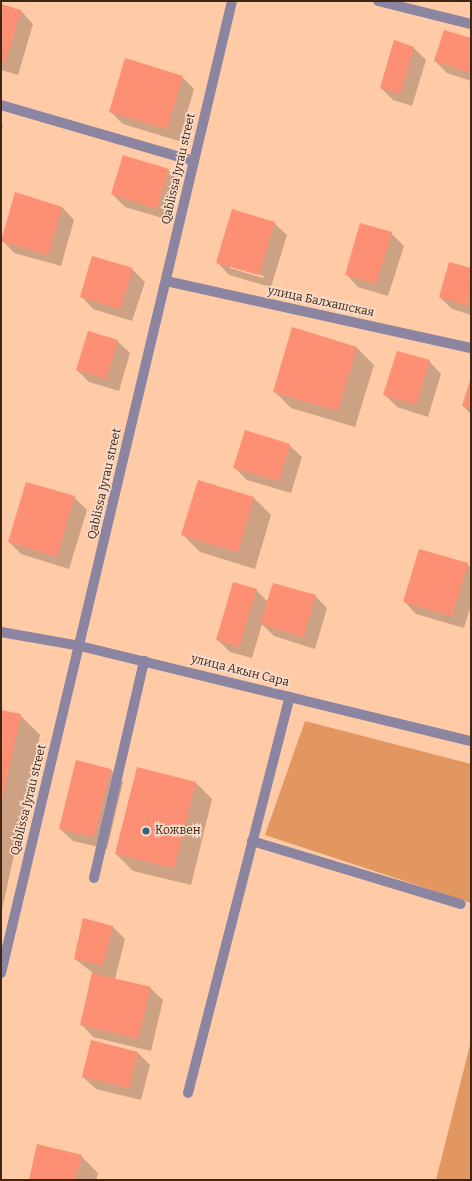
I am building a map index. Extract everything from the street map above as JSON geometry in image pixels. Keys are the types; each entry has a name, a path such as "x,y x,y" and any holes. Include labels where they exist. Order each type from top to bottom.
{"street":[{"name":"Qablissa Jyrau street","path":"1,973 80,646 232,1"},
{"path":"378,1 471,24"},
{"path":"1,105 194,161"},
{"name":"улица Балхашская","path":"166,281 471,348"},
{"name":"улица Акын Сара","path":"1,632 80,646 471,741"},
{"path":"94,878 144,661"},
{"path":"188,1093 290,697"},
{"path":"252,841 461,904"}],"shaded area":[{"path":"305,721 471,764 471,903 265,835"},
{"path":"471,1041 471,1180 436,1180"}],"building":[{"path":"1,4 21,10 5,63 1,62"},
{"path":"444,30 471,38 471,73 434,61"},
{"path":"394,40 414,47 400,94 380,88"},
{"path":"125,58 183,76 167,129 109,112"},
{"path":"123,155 169,169 157,209 111,194"},
{"path":"15,192 62,207 48,255 1,241"},
{"path":"232,209 275,222 259,275 216,263"},
{"path":"360,223 392,232 376,284 345,275"},
{"path":"92,256 133,268 120,309 80,297"},
{"path":"449,262 471,268 468,306 439,297"},
{"path":"292,327 357,347 338,411 273,392"},
{"path":"88,331 118,340 106,379 76,370"},
{"path":"397,351 430,360 416,405 383,395"},
{"path":"471,377 471,409 462,406"},
{"path":"245,430 290,444 279,481 233,468"},
{"path":"198,480 254,497 238,552 181,535"},
{"path":"26,482 75,496 57,557 8,542"},
{"path":"419,549 468,563 452,616 403,602"},
{"path":"233,582 257,589 239,647 216,640"},
{"path":"273,583 316,595 303,637 260,624"},
{"path":"1,710 21,714 2,801 1,801"},
{"path":"76,760 111,769 94,837 59,829"},
{"path":"137,767 196,782 174,868 115,854"},
{"path":"83,918 113,926 103,966 74,959"},
{"path":"92,973 151,987 138,1039 80,1025"},
{"path":"91,1040 138,1052 129,1088 82,1077"},
{"path":"37,1144 82,1155 75,1180 29,1180"}],"place":[{"name":"Кожвен","path":"146,831"}]}
